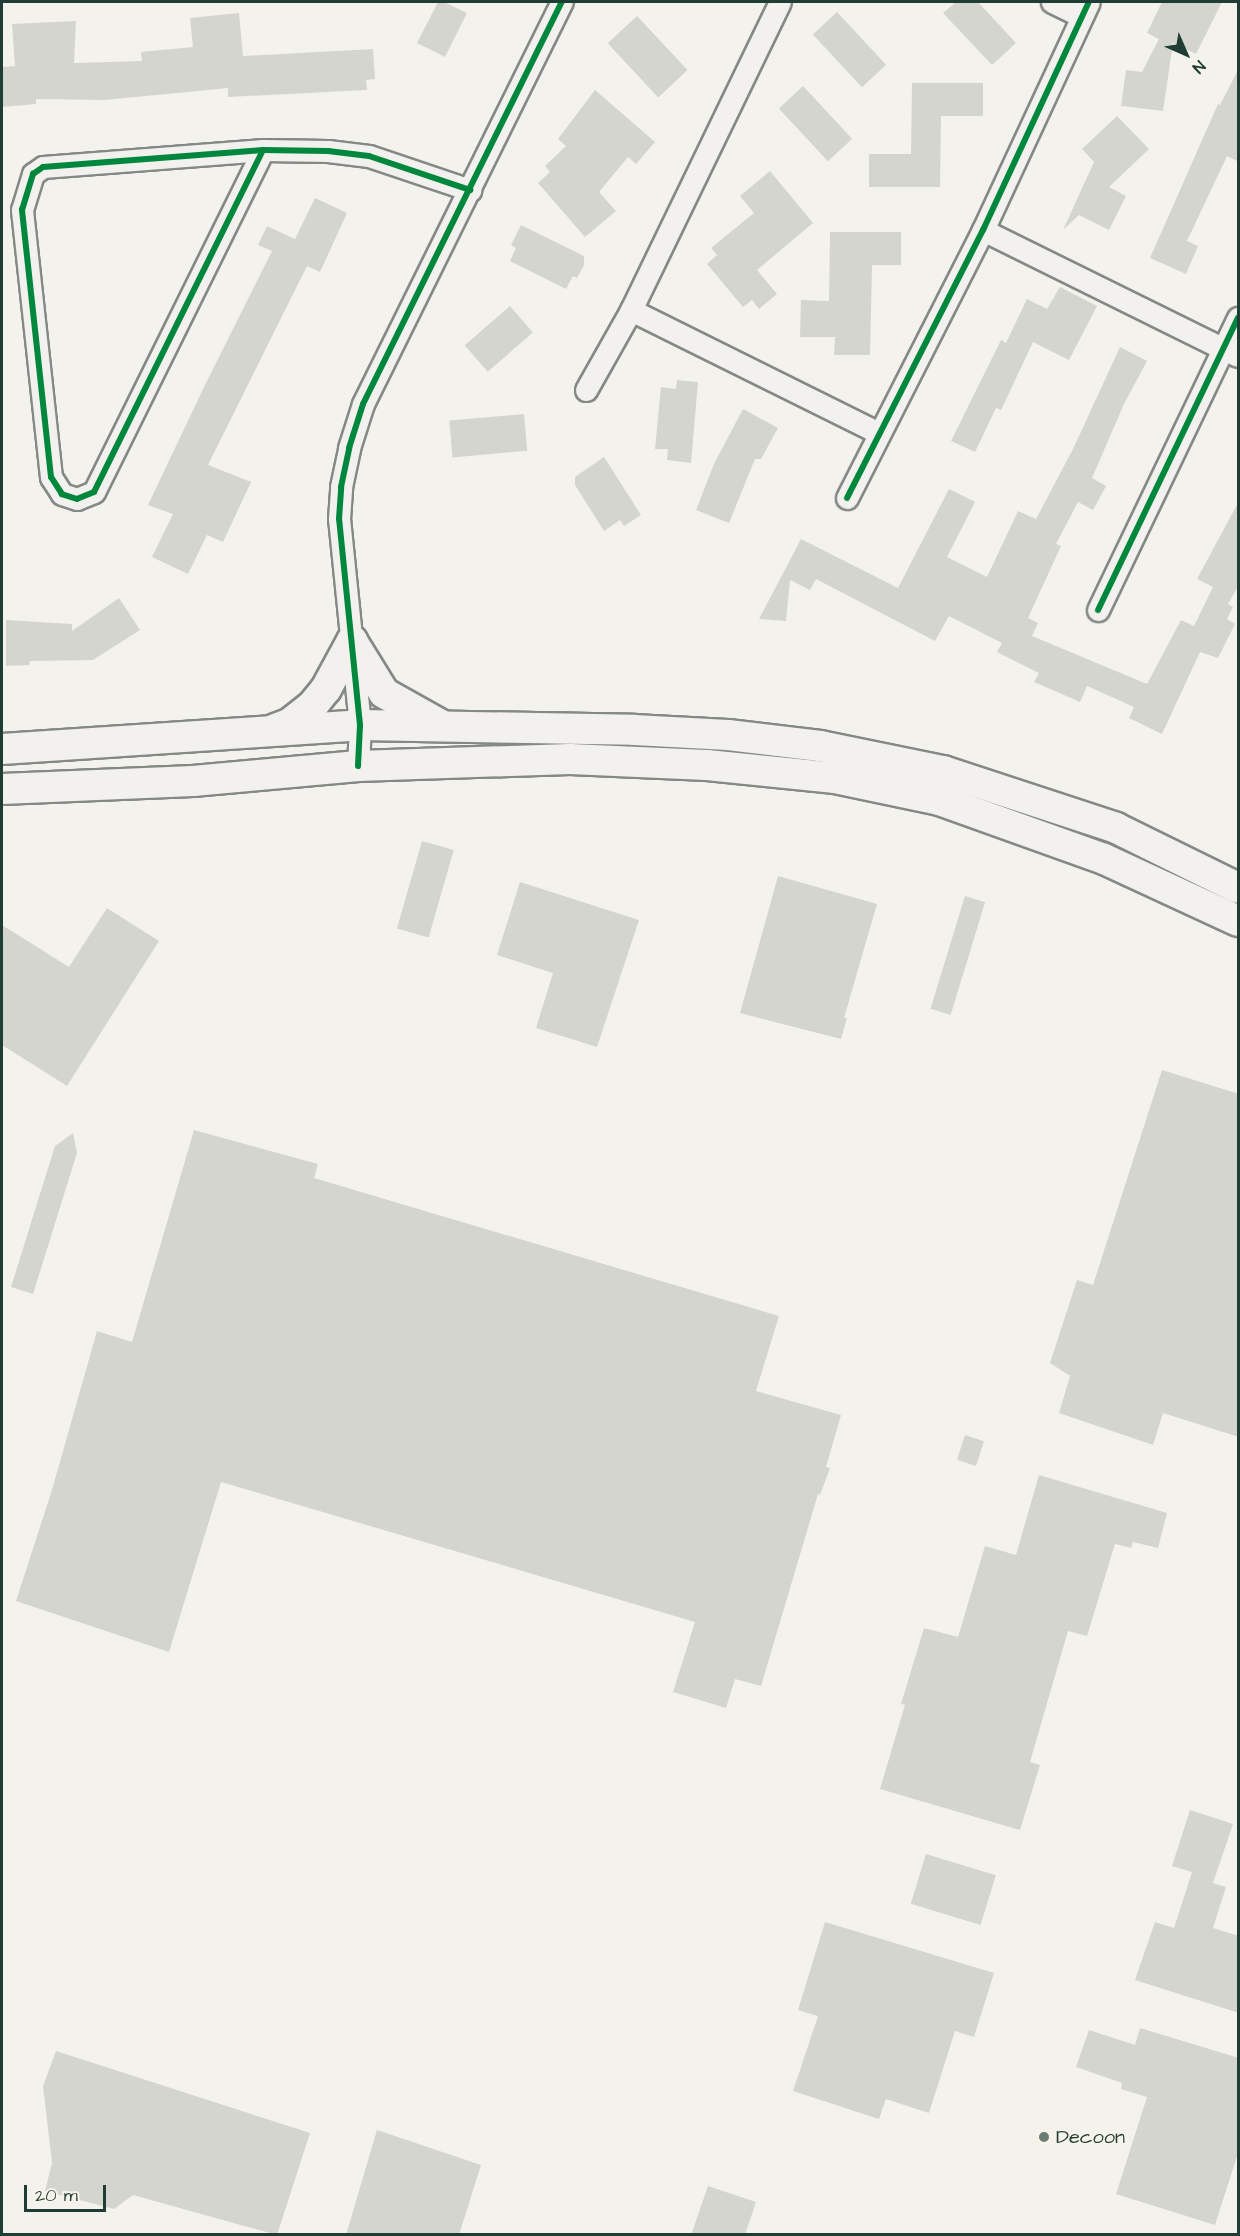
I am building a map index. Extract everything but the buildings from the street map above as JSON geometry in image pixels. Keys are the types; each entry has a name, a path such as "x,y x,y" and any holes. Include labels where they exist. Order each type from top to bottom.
{"main road":[{"path":"273,730 289,724 313,705 326,689 352,641 384,693 448,729"},
{"path":"2,749 360,725 448,729 634,730 728,735 820,746 943,771 1116,828 1239,888"},
{"path":"2,789 193,781 358,766 570,759 707,765 835,778 939,800 1104,860 1239,921"},
{"path":"1104,860 1116,828"}],"street":[{"path":"358,766 360,725 339,519 341,487 349,448 363,404 562,2"},
{"path":"586,390 631,310 780,2"},
{"path":"847,498 983,230 1085,9 1052,2"},
{"path":"263,150 94,492 77,499 62,494 51,477 22,210 33,174 43,166 263,150 328,151 369,156 470,190"},
{"path":"983,230 1231,352"},
{"path":"631,310 879,433"},
{"path":"1098,610 1231,352 1239,318"}],"cycle path":[{"path":"358,766 360,725 339,519 341,487 349,448 363,404 562,2"},
{"path":"847,498 983,230 1089,2"},
{"path":"263,150 94,492 77,499 62,494 51,477 22,210 33,174 43,167 263,150 328,151 369,156 470,190"},
{"path":"1098,610 1238,318"}],"place":[{"name":"Decoon","path":"1044,2137"}]}
